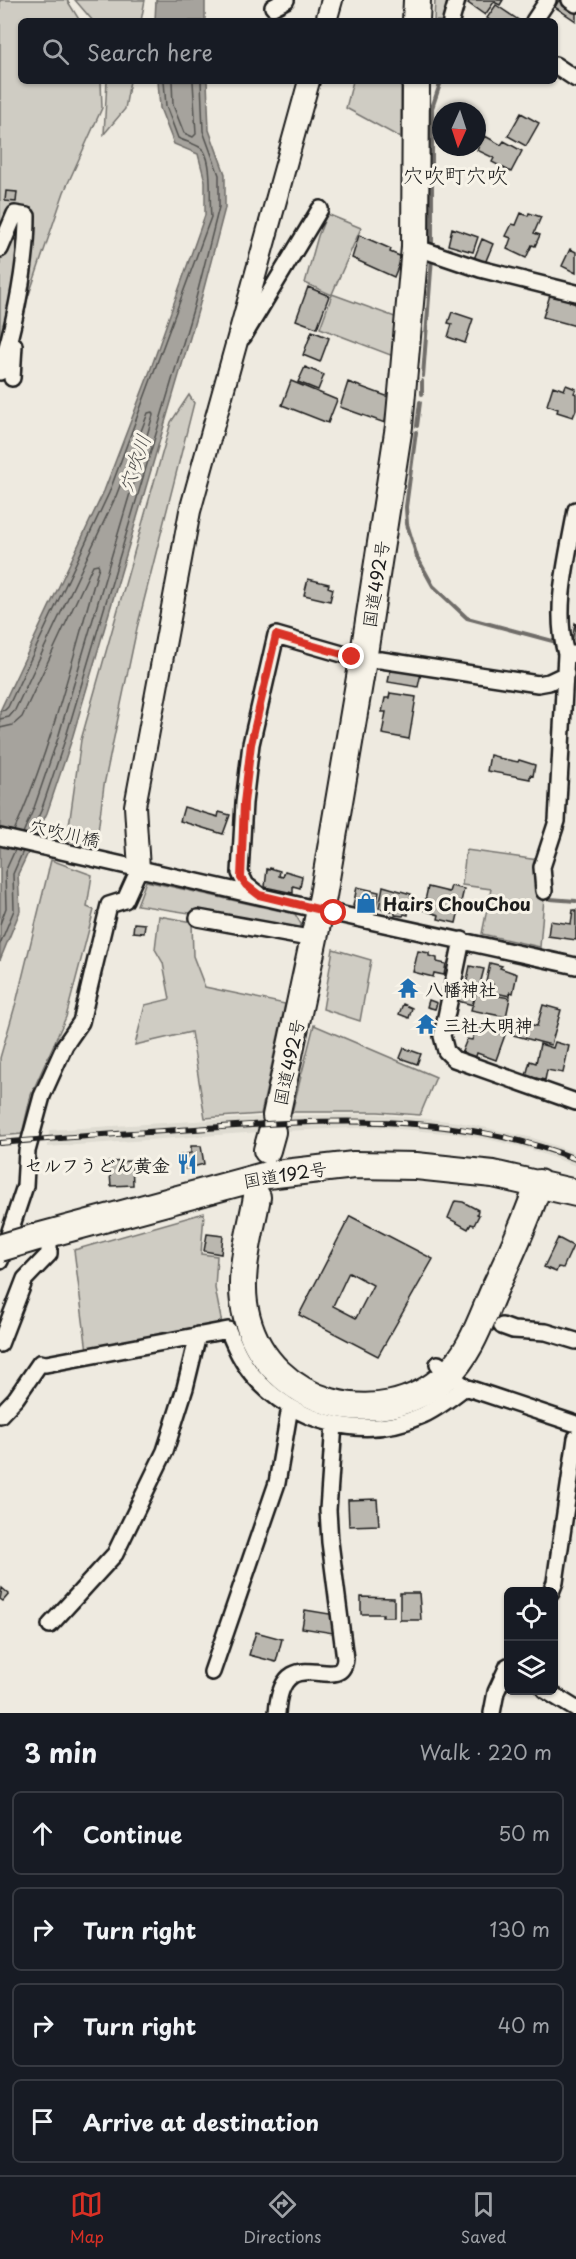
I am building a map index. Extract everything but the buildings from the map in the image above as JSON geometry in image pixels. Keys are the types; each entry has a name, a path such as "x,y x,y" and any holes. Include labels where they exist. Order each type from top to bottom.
{"highway":[{"path":"416,18 417,0"},
{"name":"国道492号","path":"272,1132 320,910 363,660 399,426 415,248 416,84"},
{"name":"国道192号","path":"0,1248 241,1181 294,1170 354,1165 416,1166 493,1174 576,1193"},
{"path":"257,1197 243,1275 244,1306 257,1343 270,1363 286,1380 302,1391 326,1402 365,1408 405,1401 450,1375 480,1323 529,1212 539,1183"}],"street":[{"path":"327,18 332,0"},
{"path":"452,18 457,0"},
{"path":"536,18 548,0"},
{"path":"570,0 576,4"},
{"path":"558,68 576,79"},
{"path":"0,1261 25,1185 27,1151 42,1096 65,1045 81,1022 109,905 125,900 131,867 135,806 190,511 308,84"},
{"path":"236,348 320,208"},
{"path":"0,249 15,214 27,216 27,240 6,375"},
{"path":"415,248 480,269 576,293"},
{"path":"544,891 542,867 557,821 566,674 571,654 561,638 564,575 576,510"},
{"path":"259,895 246,885 240,873 244,803 251,744 276,635 363,660 375,659 538,684 549,682 566,674"},
{"name":"穴吹川橋","path":"0,837 576,966"},
{"path":"198,918 314,939"},
{"path":"462,940 442,1036 446,1051 454,1059 576,1102"},
{"path":"0,1344 25,1279 49,1254 43,1235"},
{"path":"502,1326 513,1330 546,1332 576,1341"},
{"path":"0,1415 16,1398 40,1363 46,1364 228,1330 239,1356 266,1389 290,1407 310,1417 334,1424 371,1427 407,1421 440,1406 450,1375 576,1424"},
{"path":"50,1625 115,1554 165,1451 185,1388 198,1335"},
{"path":"212,1672 277,1483 290,1407"},
{"path":"277,1713 278,1694 285,1681 297,1672 312,1671 331,1674 340,1672 344,1667 345,1659 328,1510 334,1424"},
{"path":"553,1587 576,1438"},
{"path":"492,1713 496,1692 504,1675"},
{"path":"553,1695 576,1709"}],"shaded area":[{"path":"0,0 67,0 78,18 18,18 18,84 101,84 102,108 64,192 9,353 0,370"},
{"path":"75,0 145,0 142,18 90,18"},
{"path":"435,0 454,0 448,18 434,18"},
{"path":"107,84 129,84 125,109 104,134"},
{"path":"352,84 401,84 401,138 346,108"},
{"path":"327,214 361,228 332,294 395,317 393,356 320,328 332,295 305,283 318,236"},
{"path":"189,395 194,403 137,628 104,785 96,847 67,840 81,740 171,422"},
{"path":"466,850 538,860 544,898 540,947 482,934 491,889 462,885"},
{"path":"51,860 92,875 87,907 94,910 66,1017 31,1095 22,1134 0,1136 0,1058"},
{"path":"146,881 295,914 301,924 300,930 137,905"},
{"path":"159,916 192,922 193,956 205,987 285,1004 261,1114 205,1118 191,1032 135,1045 145,1005 170,999 163,963 155,949"},
{"path":"333,949 371,960 360,1021 323,1009"},
{"path":"314,1025 436,1077 420,1115 378,1112 292,1112"},
{"path":"377,1114 459,1122 533,1138 576,1153 576,1166 529,1149 491,1140 456,1134 377,1127 260,1132 48,1147 49,1130 276,1116"},
{"path":"204,1213 201,1254 217,1256 215,1288 222,1324 87,1351 74,1250"}],"water":[{"path":"156,0 205,0 205,18 155,18"},
{"name":"穴吹川","path":"158,84 207,84 209,130 225,174 225,208 199,307 71,742 47,813 18,874 20,911 0,960 0,711 104,491 150,371 205,215 205,181 198,154 174,144 160,108"}],"waterway":[{"path":"432,247 432,108 440,84"},
{"path":"423,376 432,257"},
{"path":"422,381 422,394"},
{"path":"417,426 420,402"},
{"path":"416,432 406,507 407,524 417,557 433,586 467,618 560,643"},
{"path":"549,893 550,899 576,901"}],"railway":[{"path":"0,1143 292,1123 387,1122 482,1133 529,1144 576,1159"}],"place":[{"name":"Hairs ChouChou","path":"366,903"},
{"name":"八幡神社","path":"408,988"},
{"name":"三社大明神","path":"426,1024"},
{"name":"セルフうどん黄金","path":"187,1164"}],"district":[{"name":"穴吹町穴吹","path":"455,174"}],"route":[{"path":"334,913 259,895 246,885 240,873 244,803 251,744 276,635 352,657"}]}
